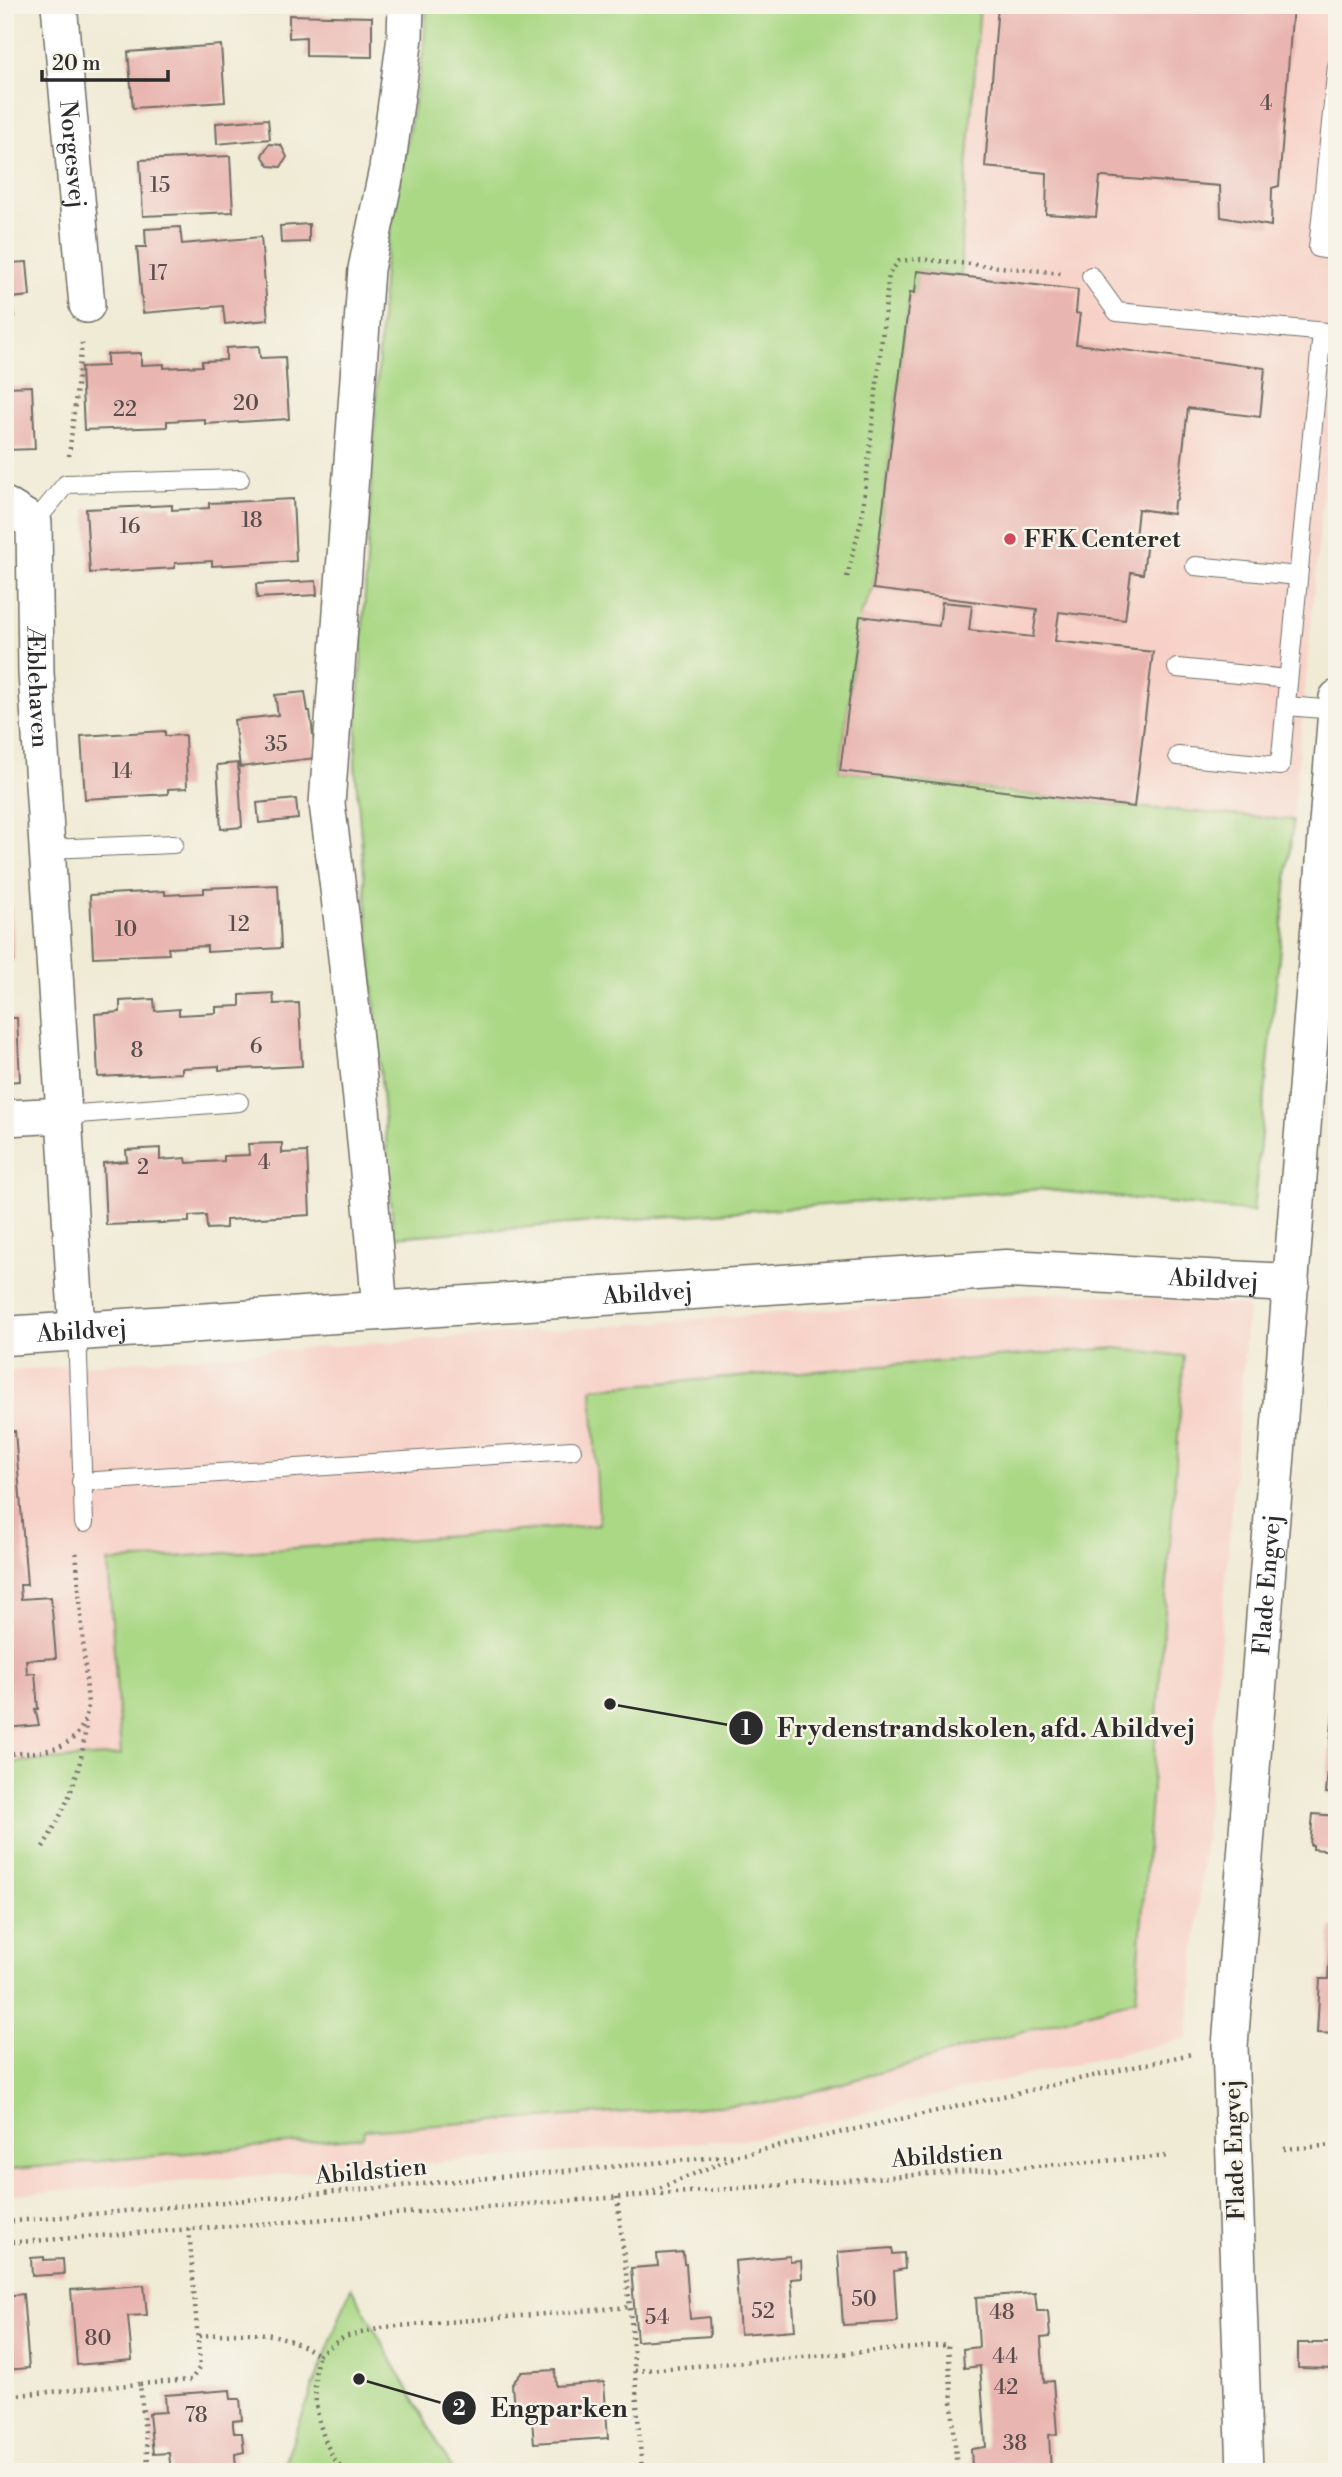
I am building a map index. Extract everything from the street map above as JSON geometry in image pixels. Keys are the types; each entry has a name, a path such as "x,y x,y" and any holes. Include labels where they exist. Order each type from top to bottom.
{"street":[{"name":"Norgesvej","path":"59,5 87,305"},
{"path":"380,1310 363,1107 327,804 366,269 387,169 405,37 406,5"},
{"name":"Æblehaven","path":"20,514 36,673 76,1331"},
{"name":"Flade Engvej","path":"1245,2472 1230,2046 1336,704"},
{"path":"5,1118 64,1115"},
{"name":"Abildvej","path":"5,1336 1006,1269 1290,1283"}],"lane":[{"path":"1337,66 1318,248 1337,251"},
{"path":"1091,276 1117,312 1329,332 1298,576 1280,766 1178,756"},
{"path":"66,484 240,479"},
{"name":"Æblehaven","path":"20,514 66,484"},
{"path":"1195,566 1298,576"},
{"path":"1177,668 1288,679"},
{"path":"1286,705 1336,704"},
{"path":"47,849 174,844"},
{"path":"64,1115 239,1102"},
{"path":"76,1331 84,1523"},
{"path":"81,1482 572,1450"}],"path":[{"path":"847,576 862,518 889,274 899,261 918,259 1091,276"},
{"path":"66,484 87,305"},
{"path":"43,1847 60,1818 84,1750 88,1705 75,1542 84,1523"},
{"path":"5,1754 40,1752 66,1745 86,1721"},
{"name":"Abildstien","path":"5,2222 740,2155 1230,2046"},
{"path":"1284,2149 1337,2145"},
{"name":"Abildstien","path":"643,2195 740,2155"},
{"name":"Abildstien","path":"5,2243 1170,2156"},
{"path":"617,2197 630,2308 642,2472"},
{"path":"5,2396 191,2379 200,2367 189,2229"},
{"path":"344,2472 326,2444 314,2373 318,2355 344,2337 386,2327 630,2308"},
{"path":"199,2336 244,2333 276,2335 294,2340 318,2355"},
{"path":"635,2371 948,2346 957,2472"},
{"path":"140,2384 149,2472"}],"shaded area":[{"path":"980,5 1337,5 1337,339 1293,820 1134,807 840,771 860,616 873,589 917,271 961,276"},
{"path":"1060,1292 1248,1306 1188,2038 755,2138 5,2195 5,1371"}],"green space":[{"path":"427,5 980,5 961,276 918,271 915,293 910,293 873,589 860,616 840,771 1134,807 1293,820 1253,1212 1039,1189 394,1237 355,764 384,267 423,54"},
{"path":"1116,1348 1184,1356 1136,1999 777,2102 364,2130 363,2137 5,2170 5,1763 121,1755 108,1562 599,1525 592,1388"},
{"path":"351,2287 454,2472 281,2472"}],"building":[{"path":"998,5 1293,5 1279,186 1272,188 1271,226 1221,217 1220,186 1103,177 1100,177 1096,217 1046,214 1047,173 985,167"},
{"path":"289,15 372,17 372,57 306,56 306,37 289,38"},
{"path":"221,45 225,102 133,108 128,52"},
{"path":"268,119 270,139 217,144 216,123"},
{"path":"269,144 281,145 287,157 281,167 269,166 262,155"},
{"path":"230,156 233,212 143,216 140,160"},
{"path":"309,224 309,242 281,243 280,226"},
{"path":"180,227 182,244 261,237 268,320 225,324 223,306 143,313 137,247 146,247 145,229"},
{"path":"5,261 27,262 30,296 12,298 14,317 5,318"},
{"name":"FFK Centeret","path":"917,271 1078,290 1076,313 1080,314 1076,344 1265,368 1260,417 1188,408 1173,514 1138,509 1135,538 1147,540 1143,574 1131,572 1125,620 1059,612 1055,641 1153,652 1134,807 840,771 860,616 939,626 942,602 972,605 969,630 1033,637 1037,609 873,589 910,292 915,293"},
{"path":"259,346 260,358 285,357 289,419 205,424 205,419 167,421 167,427 84,430 81,367 107,366 107,354 141,353 141,365 164,364 164,368 202,366 202,361 226,360 226,348"},
{"path":"32,386 35,449 5,450 5,387"},
{"path":"293,499 296,561 212,566 212,561 175,563 175,568 90,573 86,509 172,505 172,510 209,508 209,503"},
{"path":"316,581 317,595 257,598 256,584"},
{"path":"305,692 316,758 240,767 234,720 278,715 275,695"},
{"path":"165,731 165,736 185,735 187,788 168,789 168,794 85,799 81,736"},
{"path":"238,763 242,827 221,829 217,765"},
{"path":"296,799 298,819 259,823 257,803"},
{"path":"278,885 281,948 207,952 207,946 168,948 169,954 93,957 90,895 165,891 165,895 204,893 204,888"},
{"path":"11,898 14,961 5,961 5,899"},
{"path":"273,993 274,1004 299,1003 302,1066 219,1070 219,1066 182,1068 182,1073 98,1077 95,1014 120,1012 120,1001 154,999 155,1011 179,1009 179,1015 216,1013 216,1007 240,1006 240,995"},
{"path":"5,1018 17,1018 20,1081 5,1082"},
{"path":"282,1143 282,1153 307,1152 310,1215 226,1220 226,1228 207,1229 206,1215 189,1216 189,1222 106,1225 103,1163 127,1161 126,1150 160,1148 160,1160 186,1158 187,1163 224,1161 224,1156 249,1155 248,1144"},
{"path":"5,1181 8,1181 11,1234 5,1234"},
{"path":"1335,1393 1337,1460 1330,1460"},
{"path":"5,1431 15,1431 27,1585 20,1585 21,1599 51,1597 56,1658 26,1660 27,1674 35,1673 38,1709 35,1709 39,1725 5,1728"},
{"path":"1337,1687 1337,1794 1326,1793"},
{"path":"1313,1814 1337,1816 1337,1851 1313,1849 1313,1845 1310,1845"},
{"path":"1331,1927 1337,1927 1337,2034 1317,2033 1320,1979 1328,1979"},
{"path":"892,2248 893,2254 904,2253 905,2269 894,2271 897,2322 843,2325 838,2252"},
{"path":"683,2252 690,2319 709,2317 710,2336 637,2341 631,2268 658,2266 657,2254"},
{"path":"790,2256 790,2262 801,2261 802,2278 791,2279 795,2330 740,2334 735,2261"},
{"path":"44,2257 44,2260 63,2259 64,2274 32,2276 31,2258"},
{"path":"144,2285 147,2315 128,2316 132,2360 77,2365 71,2290"},
{"path":"1035,2293 1037,2311 1048,2311 1050,2337 1041,2338 1044,2382 1053,2381 1055,2407 1057,2434 1049,2435 1051,2472 988,2472 988,2466 972,2467 971,2449 986,2447 980,2366 964,2368 963,2349 979,2347 976,2297"},
{"path":"23,2294 29,2368 5,2370 5,2296"},
{"path":"1298,2343 1337,2343 1337,2369 1298,2368"},
{"path":"555,2370 556,2386 604,2382 608,2438 534,2443 531,2410 514,2411 512,2384 522,2372"},
{"path":"230,2390 231,2399 240,2399 242,2420 233,2421 234,2433 242,2433 244,2452 235,2454 236,2470 246,2469 246,2472 171,2472 169,2453 153,2454 149,2413 166,2412 165,2395"}],"place":[{"name":"FFK Centeret","path":"1010,539"},
{"name":"Frydenstrandskolen, afd. Abildvej","path":"610,1704"},
{"name":"Engparken","path":"359,2379"}]}
